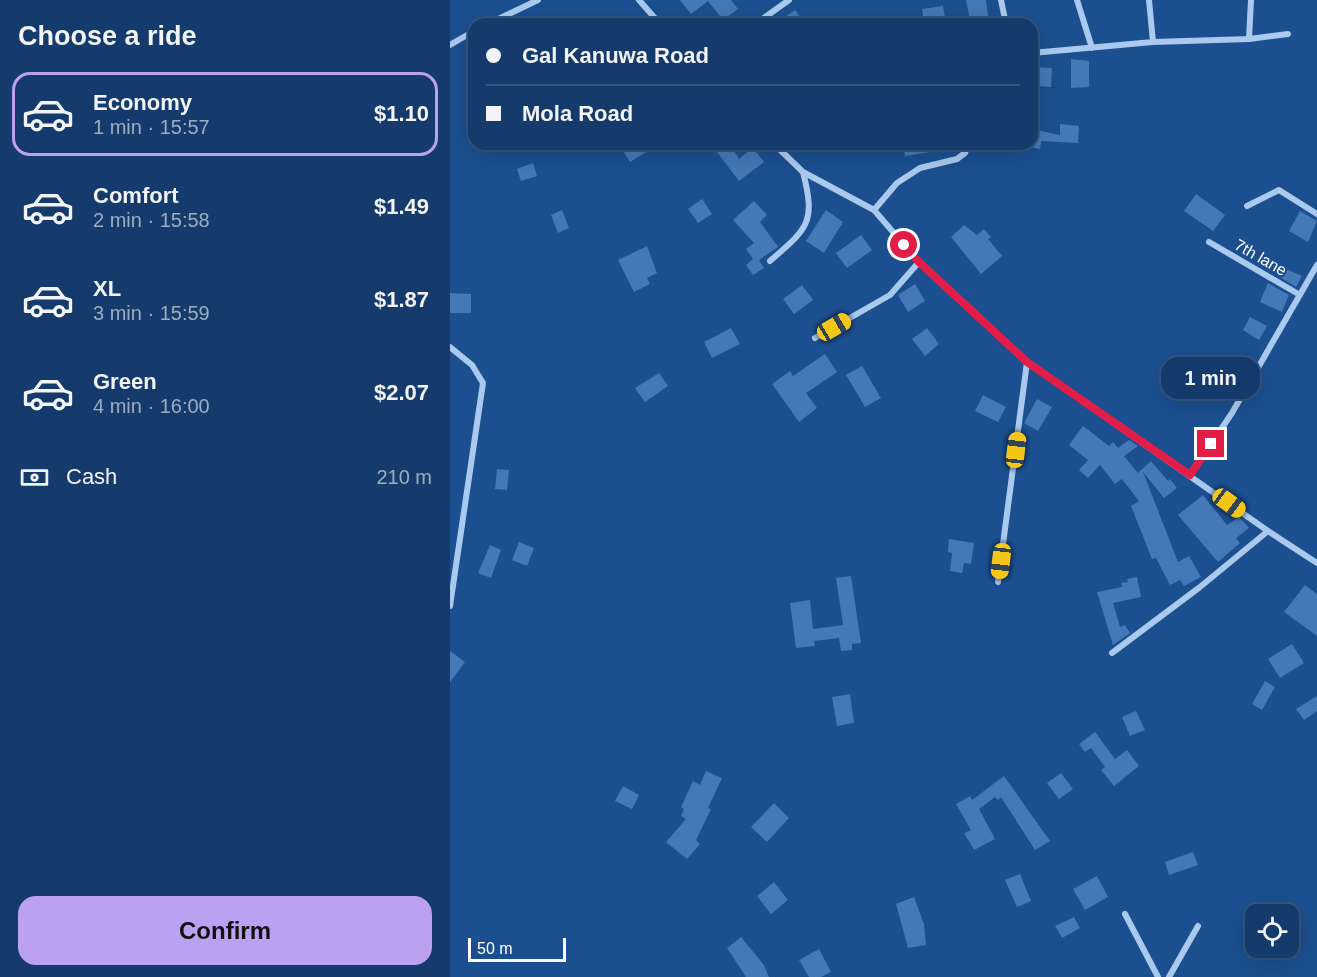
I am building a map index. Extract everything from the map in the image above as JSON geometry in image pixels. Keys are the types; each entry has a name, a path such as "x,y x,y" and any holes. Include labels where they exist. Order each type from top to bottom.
{"street":[{"path":"500,18 538,0"},
{"path":"639,0 655,18"},
{"path":"765,18 789,0"},
{"path":"1001,0 1005,18"},
{"path":"1077,0 1082,8 1092,48"},
{"path":"1149,0 1153,42"},
{"path":"1249,39 1251,0"},
{"path":"450,45 468,34"},
{"path":"1038,52 1153,42 1249,39 1288,34"},
{"path":"780,150 802,172 874,210 919,262 1027,362 1317,563"},
{"path":"874,210 897,183 920,168 957,159 967,150"},
{"path":"770,261 802,233 811,202 802,172"},
{"path":"1247,206 1279,190 1317,214"},
{"name":"7th lane","path":"1209,242 1300,295"},
{"path":"815,338 890,295 919,262"},
{"path":"1190,475 1232,413 1317,268"},
{"path":"450,347 472,365 483,383 450,606"},
{"path":"998,582 1027,362"},
{"path":"1112,653 1200,587 1268,531"},
{"path":"1125,914 1158,977"},
{"path":"1169,977 1198,926"}],"building":[{"path":"680,0 731,0 738,9 726,18 721,18 708,1 691,14"},
{"path":"966,0 986,0 988,18 970,18"},
{"path":"943,6 945,18 923,18 922,9"},
{"path":"795,10 801,18 784,18"},
{"path":"1071,59 1089,61 1089,87 1071,88"},
{"path":"1038,67 1052,68 1051,87 1038,86"},
{"path":"1060,124 1079,126 1078,143 1041,141 1040,149 1038,149 1038,130 1060,135"},
{"path":"623,150 647,150 648,151 630,162"},
{"path":"716,150 734,150 739,159 750,150 755,150 764,162 739,181"},
{"path":"904,150 943,150 905,156"},
{"path":"533,163 537,176 521,181 517,169"},
{"path":"1196,194 1225,215 1213,231 1184,211"},
{"path":"702,199 712,214 698,223 688,209"},
{"path":"754,201 767,215 760,222 778,247 759,260 764,268 753,275 746,265 753,259 746,249 754,243 733,220"},
{"path":"562,210 569,228 558,233 551,215"},
{"path":"826,210 843,222 824,253 806,241"},
{"path":"1300,211 1317,221 1308,242 1289,231"},
{"path":"964,225 977,235 984,229 991,237 988,239 1002,256 981,274 951,237"},
{"path":"861,235 872,250 847,268 836,253"},
{"path":"647,246 657,273 647,278 650,284 634,292 618,260"},
{"path":"1282,267 1302,276 1296,287 1278,276"},
{"path":"1268,283 1289,295 1282,312 1260,302"},
{"path":"915,284 925,301 908,312 898,295"},
{"path":"802,285 813,300 794,314 783,299"},
{"path":"450,293 471,294 471,313 450,313"},
{"path":"1250,317 1267,326 1259,340 1243,330"},
{"path":"731,328 740,344 712,358 704,342"},
{"path":"927,328 939,344 925,356 912,339"},
{"path":"825,354 837,372 806,393 817,408 799,422 772,384 790,371 793,376"},
{"path":"862,366 881,398 865,407 846,375"},
{"path":"659,373 668,386 645,402 635,388"},
{"path":"983,395 1006,407 998,422 975,411"},
{"path":"1037,399 1052,407 1038,431 1024,423"},
{"path":"1083,426 1109,446 1113,442 1118,448 1129,440 1138,446 1124,456 1138,473 1151,461 1168,481 1170,479 1177,488 1164,498 1143,472 1178,562 1189,556 1201,577 1184,586 1180,580 1170,585 1156,558 1152,559 1131,506 1139,501 1122,479 1115,484 1100,465 1088,478 1079,470 1088,460 1069,445"},
{"path":"497,469 509,470 507,490 495,489"},
{"path":"1203,495 1227,525 1239,517 1249,528 1236,538 1240,543 1218,562 1178,515"},
{"path":"949,539 974,543 971,564 964,563 962,573 950,571 952,553 948,552"},
{"path":"519,542 534,548 527,566 512,560"},
{"path":"490,545 501,550 491,578 478,573"},
{"path":"851,576 861,643 852,644 852,650 841,651 839,638 814,641 815,646 796,648 790,603 810,600 813,629 843,625 836,578"},
{"path":"1137,577 1141,597 1113,603 1120,627 1125,625 1130,633 1113,645 1097,592 1122,587 1121,583 1128,582 1127,579"},
{"path":"1305,585 1317,594 1317,636 1284,612"},
{"path":"1292,644 1304,663 1280,678 1268,659"},
{"path":"450,651 465,662 450,682"},
{"path":"1265,681 1275,687 1262,710 1252,704"},
{"path":"850,694 854,723 837,726 832,697"},
{"path":"1317,696 1317,711 1304,720 1296,709"},
{"path":"1136,711 1145,730 1130,736 1122,717"},
{"path":"1095,732 1115,759 1127,750 1139,766 1114,786 1101,770 1105,767 1091,748 1085,752 1079,744"},
{"path":"706,771 722,778 708,808 711,809 696,840 700,844 687,859 666,842 686,819 681,816 684,809 681,807 693,781 700,785"},
{"path":"1061,773 1073,789 1059,799 1047,783"},
{"path":"1004,776 1050,841 1035,850 1001,797 998,800 995,797 979,809 995,839 974,850 964,833 971,830 956,804 970,796 972,800"},
{"path":"623,786 639,795 632,809 615,801"},
{"path":"774,803 789,818 767,842 751,827"},
{"path":"1193,852 1198,865 1169,875 1165,862"},
{"path":"1020,874 1031,901 1017,907 1005,880"},
{"path":"1097,876 1108,897 1085,910 1073,889"},
{"path":"774,882 788,900 771,914 757,896"},
{"path":"914,897 924,924 926,945 908,948 896,904"},
{"path":"1074,917 1080,928 1062,938 1055,926"},
{"path":"741,937 764,965 769,977 746,977 727,948"},
{"path":"819,949 831,972 821,977 809,977 799,960"}],"route":[{"path":"904,245 919,262 1027,362 1190,475 1211,444"}]}
